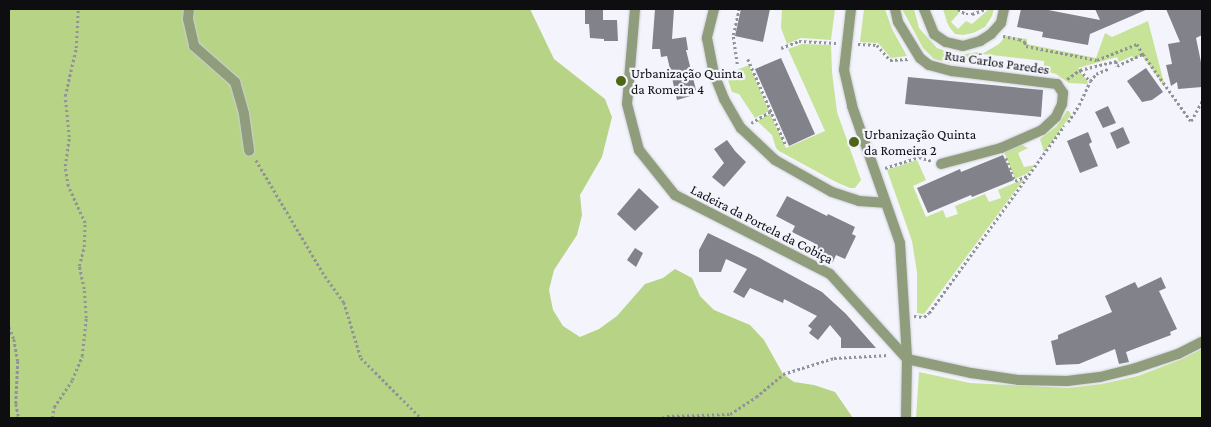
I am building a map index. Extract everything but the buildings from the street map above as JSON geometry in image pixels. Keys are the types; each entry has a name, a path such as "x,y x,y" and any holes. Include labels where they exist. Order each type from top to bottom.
{"street":[{"path":"189,9 188,19 194,46 235,82 244,114 249,151"},
{"name":"Ladeira da Portela da Cobiça","path":"635,9 627,104 639,150 675,195 830,274 907,359"},
{"path":"714,9 707,38 714,74 724,99 740,128 775,160 832,192 859,201 885,203"},
{"path":"851,9 844,70 852,106 900,243 907,359 906,418"},
{"name":"Rua Carlos Paredes","path":"896,9 898,22 920,58 929,65 952,70 1057,84 1063,94 1062,104 1056,117 1042,130 1001,148 941,164"},
{"path":"924,9 934,34 946,42 963,46 980,41 991,34 1001,23 1004,9"},
{"path":"907,359 971,373 1010,379 1067,381 1100,378 1136,368 1178,354 1202,342"}],"path":[{"path":"52,418 54,407 72,380 82,356 86,318 84,289 79,266 84,247 85,224 68,186 65,166 70,137 65,96 76,48 78,9"},
{"path":"737,64 733,35 739,9"},
{"path":"958,9 966,14 972,14 986,9"},
{"path":"991,34 1025,42 1026,46 1097,60 1137,44 1191,120 1202,101"},
{"path":"782,48 799,41 832,43"},
{"path":"859,44 877,46 890,60 906,59"},
{"path":"1066,80 1080,70 1116,61 1118,66 1143,54"},
{"path":"748,59 786,144"},
{"path":"917,316 924,317 929,313 1079,105 1090,81 1096,74 1108,69"},
{"path":"1080,70 1090,81"},
{"path":"756,120 771,111"},
{"path":"1001,148 1015,181 1029,175"},
{"path":"249,151 325,276 344,302 360,358 421,418"},
{"path":"886,168 919,157 941,164"},
{"path":"9,327 14,339 18,361 16,404 19,418"},
{"path":"662,418 667,416 730,414 756,397 783,374 834,358 882,353 907,359"}],"green space":[{"path":"9,9 530,9 554,59 605,99 612,117 602,157 580,195 582,215 577,235 554,270 549,290 553,310 563,326 580,337 599,329 617,316 645,284 663,278 675,269 692,278 700,296 714,310 750,325 764,340 783,374 794,382 814,385 835,392 853,418 9,418"},
{"path":"782,9 835,9 831,40 801,38 787,44 781,28"},
{"path":"864,9 885,9 892,29 907,56 891,58 878,43 860,42"},
{"path":"902,9 914,9 919,28 937,48 958,55 978,52 977,62 951,60 950,63 934,59 923,48"},
{"path":"943,9 957,9 959,13 951,22 958,29 966,21 972,24 989,9 994,9 985,27 973,33 963,35 955,34 950,28"},
{"path":"1148,21 1165,87 1142,55 1134,59 1132,56 1119,62 1117,57 1078,68 1088,82 1087,84 1069,83 1056,74 1044,71 1044,61 982,54 999,44 1006,36 1027,39 1027,44 1096,58 1105,33 1112,37"},
{"path":"802,44 831,45 837,112 861,180 855,188 850,188 836,182 779,151 776,148 772,135 757,121 770,114 786,148 825,131 788,49"},
{"path":"749,65 769,111 755,118 739,94 732,92 727,77 729,73"},
{"path":"1067,111 1071,115 1044,152 1040,139 1057,126"},
{"path":"1022,145 1028,148 1018,153 1024,167 1035,165 1028,173 1015,179 1004,152"},
{"path":"917,160 926,180 913,186 926,217 943,210 946,218 958,214 955,206 985,194 989,202 1001,198 998,190 1024,179 924,314 917,313 917,272 912,241 887,170"},
{"path":"1202,349 1202,418 916,418 919,372 970,383 1068,388 1102,384 1138,376 1180,360"}],"place":[{"name":"Urbanização Quinta da Romeira 4","path":"621,81"},
{"name":"Urbanização Quinta da Romeira 2","path":"854,142"}]}
